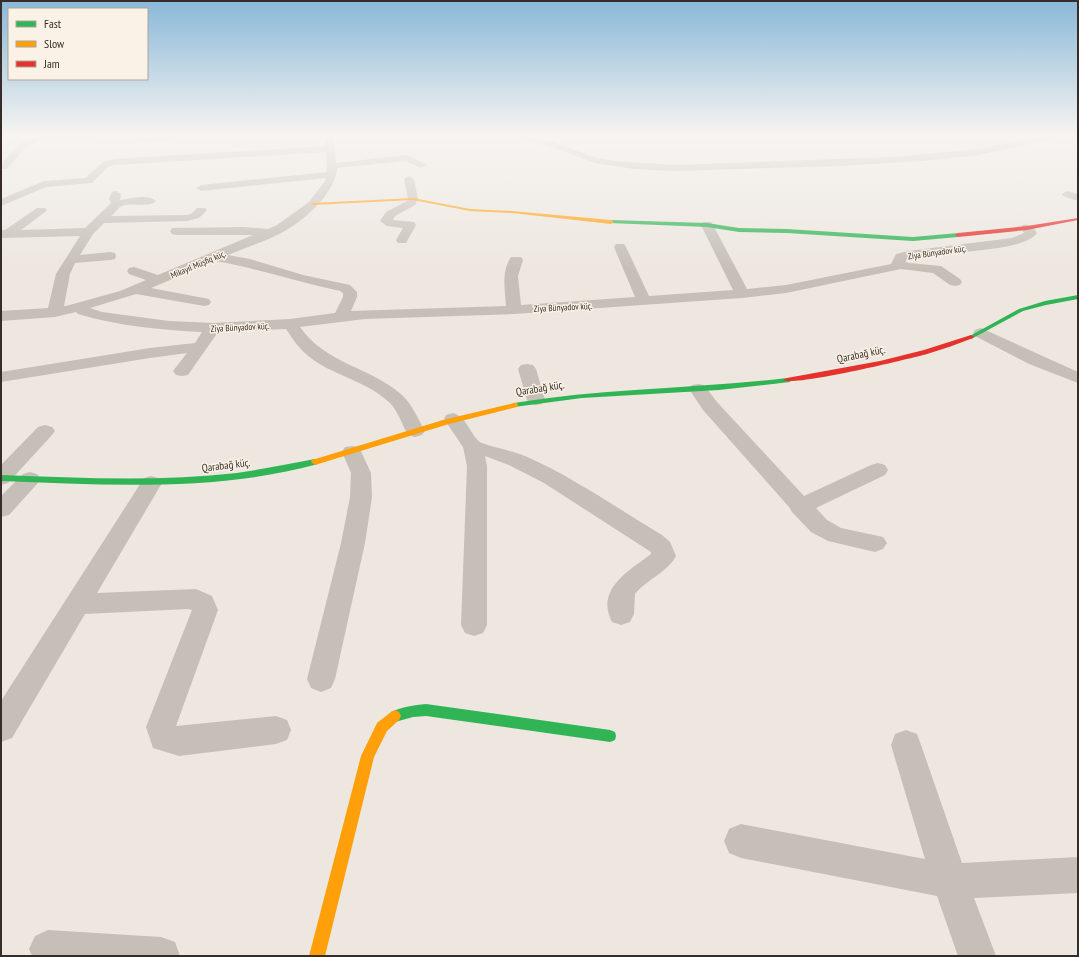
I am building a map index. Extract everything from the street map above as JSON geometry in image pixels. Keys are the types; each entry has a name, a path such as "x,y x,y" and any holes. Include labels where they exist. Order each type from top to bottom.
{"street":[{"path":"1,202 44,184 102,181"},
{"path":"201,188 254,181"},
{"name":"Mikayıl Müşfiq küç.","path":"1,316 55,312 80,307 136,290 270,234 288,224 313,204 324,191 328,181"},
{"path":"409,181 413,199"},
{"path":"1067,194 1078,198"},
{"path":"55,312 63,274 88,232 102,220 117,199 150,201"},
{"path":"313,204 413,199 470,210 512,212 582,220 650,224 707,225 739,230 787,231 912,239 1027,228 1078,219"},
{"path":"402,240 410,226 386,221 390,214 407,206 413,199"},
{"path":"4,234 41,210"},
{"path":"102,220 188,218 194,216 202,210"},
{"path":"707,225 742,294"},
{"name":"Ziya Bünyadov küç.","path":"80,307 83,311 100,316 186,328 213,328 290,324 341,316 514,310 742,294 786,289 895,267 899,265 899,260 901,257 908,255 1014,241 1028,236 1031,233 1027,228"},
{"path":"176,231 244,231 270,234"},
{"path":"4,234 88,232"},
{"path":"620,247 643,300"},
{"path":"71,260 110,256"},
{"path":"215,257 250,263 300,278 345,288 350,292 350,297 341,316"},
{"path":"514,310 511,276 516,260"},
{"path":"899,265 936,269 955,282"},
{"path":"134,271 159,280"},
{"path":"136,290 204,302"},
{"name":"Qarabağ küç.","path":"1,478 151,483 189,482 240,477 292,467 352,452 453,418 536,400 588,393 698,389 768,384 827,374 949,345 981,333 1028,307 1078,297"},
{"path":"290,324 298,338 321,358 373,383 397,401 415,431"},
{"path":"182,372 213,328"},
{"path":"981,333 1035,360 1078,378"},
{"path":"1,377 156,351 200,347"},
{"path":"527,369 536,400"},
{"path":"698,389 710,406 800,507 819,526 836,534 875,543"},
{"path":"453,418 473,447 477,466 474,625"},
{"path":"1,478 45,431"},
{"path":"473,447 498,453 551,478 654,541 662,548 664,556 626,586 621,596 621,614"},
{"path":"321,679 353,543 360,497 361,473 352,452"},
{"path":"800,507 878,470"},
{"path":"1,509 30,479"},
{"path":"1,728 151,483"},
{"path":"78,604 188,598 196,599 203,603 205,610 161,727 164,738 179,742 276,730"},
{"path":"317,956 368,756 377,732 390,719 407,712 426,710 610,736"},
{"path":"906,745 950,881 977,956"},
{"path":"741,841 950,881 1078,874"},
{"path":"48,949 161,956"}],"traffic: fast":[{"path":"611,222 707,225 739,230 787,231 913,239 958,235"},
{"path":"971,337 1021,310 1045,303 1078,297"},
{"path":"514,405 582,396 719,387 787,380"},
{"path":"1,478 80,481 159,481 237,476 315,462"},
{"path":"395,716 413,711 426,710 610,736"}],"traffic: slow":[{"path":"313,204 413,199 470,210 512,212 611,222"},
{"path":"315,462 446,422 514,405"},
{"path":"317,956 368,756 382,727 395,716"}],"traffic: jam":[{"path":"958,235 1027,228 1078,219"},
{"path":"787,380 833,373 903,358 971,337"}]}
